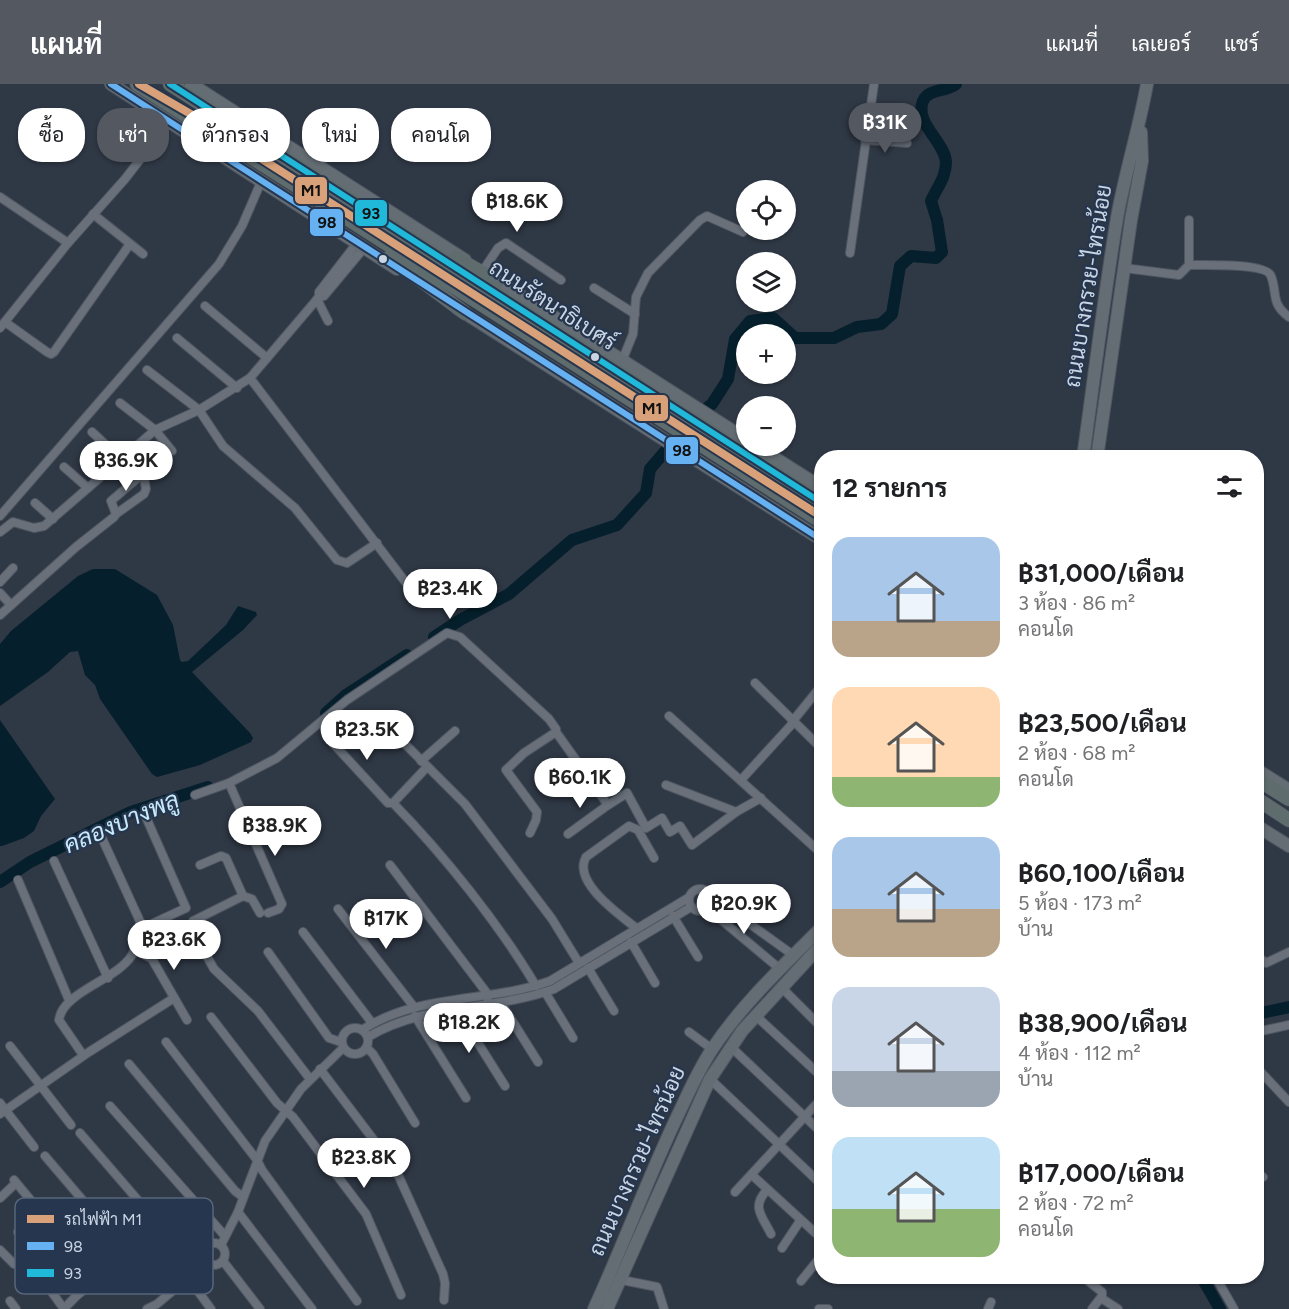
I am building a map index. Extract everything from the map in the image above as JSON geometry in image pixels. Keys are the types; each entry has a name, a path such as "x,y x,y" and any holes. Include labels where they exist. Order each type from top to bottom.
{"main road":[{"path":"111,84 148,108"},
{"name":"ถนนรัตนาธิเบศร์","path":"137,84 814,517"},
{"name":"ถนนรัตนาธิเบศร์","path":"170,84 814,498"},
{"name":"ถนนรัตนาธิเบศร์","path":"191,84 736,433"},
{"name":"ถนนบางกรวย-ไทรน้อย","path":"1084,450 1110,266 1130,156 1140,122 1147,84"},
{"path":"169,122 814,535"},
{"name":"ถนนบางกรวย-ไทรน้อย","path":"1098,450 1142,161 1140,122"},
{"path":"321,182 497,281"},
{"path":"311,196 465,313"},
{"path":"1110,266 1124,268"},
{"path":"772,456 814,483"},
{"path":"1264,774 1283,783 1289,790"},
{"path":"1264,783 1289,799"},
{"path":"1264,804 1289,820"},
{"path":"1264,824 1289,840"},
{"path":"1264,830 1289,846"},
{"name":"ถนนบางกรวย-ไทรน้อย","path":"594,1309 635,1215 657,1157 696,1076 729,1025 814,935"},
{"name":"ถนนบางกรวย-ไทรน้อย","path":"608,1309 710,1079 731,1047 756,1016 814,953"}],"street":[{"path":"850,253 874,84"},
{"path":"865,140 907,143"},
{"path":"130,244 54,352 47,352 2,325 68,243 138,162"},
{"path":"0,516 219,264 242,225 261,182"},
{"path":"0,197 68,243"},
{"path":"93,214 143,254"},
{"path":"622,361 633,334 636,297 648,273 702,218 707,216 736,229"},
{"path":"1124,268 1179,275 1189,265 1190,220"},
{"path":"482,272 498,248 506,243 561,280"},
{"path":"0,532 13,522 38,528 53,519 155,429 199,410 250,378 318,298 324,296 360,245"},
{"path":"1189,265 1217,265 1266,270 1271,276 1275,302 1289,317"},
{"path":"594,288 635,314"},
{"path":"318,298 328,321"},
{"path":"205,306 267,358"},
{"path":"177,338 237,388"},
{"path":"147,370 199,410 223,446 295,508 337,560 347,563 377,543"},
{"path":"250,378 410,588"},
{"path":"120,403 155,429 172,451"},
{"path":"92,432 122,460"},
{"path":"116,514 111,501 161,458"},
{"path":"64,467 88,489"},
{"path":"0,615 116,514 144,494 146,489 143,472"},
{"path":"35,503 53,519"},
{"path":"0,582 13,568"},
{"path":"0,593 11,605"},
{"path":"195,795 229,783 277,758 347,700 447,633 460,637 549,719 608,805"},
{"path":"755,683 814,742"},
{"path":"741,780 814,695"},
{"path":"669,716 814,847"},
{"path":"393,803 424,764 455,732"},
{"path":"530,833 537,820 537,812 506,770 524,753 556,732"},
{"path":"330,740 384,800 393,803 439,854 518,956 536,986"},
{"path":"402,741 465,804 552,919 579,963"},
{"path":"229,783 282,904 279,909 264,913 252,899 243,896 193,921 192,930 214,969 258,1011 310,1080"},
{"path":"666,785 736,812"},
{"path":"568,834 627,793 646,828 662,818 670,832 680,826 692,845 736,812 761,798"},
{"path":"142,927 186,908 145,815"},
{"path":"636,928 590,886 583,874 582,865 586,857 629,826 638,830 654,858"},
{"path":"83,1056 59,1020 60,1012 69,1000 108,978 132,956 142,927 101,836"},
{"path":"200,865 221,856 226,858 243,896"},
{"path":"54,861 108,978"},
{"path":"390,865 488,1000"},
{"path":"18,880 69,1000"},
{"path":"416,1123 367,1048 365,1033 372,1023 415,1012 488,1000 501,1003 545,992 673,916 690,902 693,890 701,888 793,955"},
{"path":"707,908 711,896"},
{"path":"365,1033 415,1012 456,1008 550,981 636,928 690,902"},
{"path":"690,902 699,911 707,908"},
{"path":"707,908 780,969"},
{"path":"338,909 415,1012 466,1098"},
{"path":"673,916 698,957"},
{"path":"303,932 372,1023"},
{"path":"754,947 756,938 765,934"},
{"path":"631,942 656,983"},
{"path":"134,949 152,959 187,1020"},
{"path":"268,952 329,1038 352,1054 363,1052 367,1048"},
{"path":"1264,961 1266,963 1289,952"},
{"path":"588,968 614,1011"},
{"path":"782,988 814,1020"},
{"path":"545,992 573,1038"},
{"path":"34,1147 2,1109 174,998"},
{"path":"501,1003 538,1062"},
{"path":"456,1008 505,1086"},
{"path":"756,1016 814,1070"},
{"path":"211,1017 277,1103 286,1110 326,1159 366,1214 401,1295"},
{"path":"1264,1030 1289,1025"},
{"path":"221,1245 238,1212 265,1141 286,1110 342,1045 347,1030 357,1028 365,1033"},
{"path":"689,1032 712,1049"},
{"path":"166,1042 257,1160 357,1301"},
{"path":"10,1046 71,1125"},
{"path":"731,1047 814,1125"},
{"path":"129,1064 235,1191 243,1197"},
{"path":"320,1069 394,1168 443,1274 444,1300"},
{"path":"1264,1075 1289,1102"},
{"path":"710,1079 814,1177"},
{"path":"110,1106 191,1198"},
{"path":"735,1192 814,1106"},
{"path":"80,1133 136,1198"},
{"path":"45,1156 81,1198"},
{"path":"752,1175 814,1232"},
{"path":"0,1198 15,1182 30,1198"},
{"path":"767,1190 758,1200 757,1206 771,1234"},
{"path":"238,1212 312,1309"},
{"path":"782,1248 800,1221"},
{"path":"213,1222 225,1236"},
{"path":"213,1244 221,1245"},
{"path":"221,1245 225,1252 223,1261"},
{"path":"0,1250 14,1264"},
{"path":"213,1264 223,1261"},
{"path":"223,1261 260,1309"},
{"path":"801,1281 814,1265"},
{"path":"622,1280 657,1287 664,1309"},
{"path":"1092,1284 1102,1292 1101,1298 1092,1309"},
{"path":"1220,1284 1234,1309"},
{"path":"53,1294 64,1309 77,1294"},
{"path":"147,1309 159,1307 173,1294"},
{"path":"200,1294 211,1309"},
{"path":"1101,1298 1118,1309"},
{"path":"819,1309 828,1309"}],"water":[{"path":"93,569 115,569 157,595 173,625 182,662 188,661 226,625 238,606 256,612 257,615 243,630 192,672 250,733 253,738 251,742 200,765 157,777 152,774 100,699 95,685 85,675 78,651 70,652 48,672 0,706 0,644 11,631 78,576"},
{"path":"0,720 55,799 41,816 34,831 24,838 2,846 0,846"}],"waterway":[{"name":"คลองบางพลู","path":"434,637 460,620 509,594 572,540 617,525 646,493 650,469 693,419 712,404 728,379 735,339 750,321 773,318 795,338 834,338 857,327 881,324 892,314 900,266 911,256 936,258 942,252 937,220 931,201 943,178 946,162 941,147 926,125 921,109 923,101 929,94 956,84"},
{"name":"คลองบางพลู","path":"326,713 346,695 407,655"},
{"name":"คลองบางพลู","path":"0,882 30,862 131,812 208,787"},
{"path":"1264,1012 1289,1007"},
{"path":"1206,1284 1220,1309"}],"metro line":[{"name":"M1","path":"139,84 201,120 814,512"}],"transit line":[{"name":"98","path":"111,84 814,535"},
{"name":"93","path":"170,84 814,498"}]}
